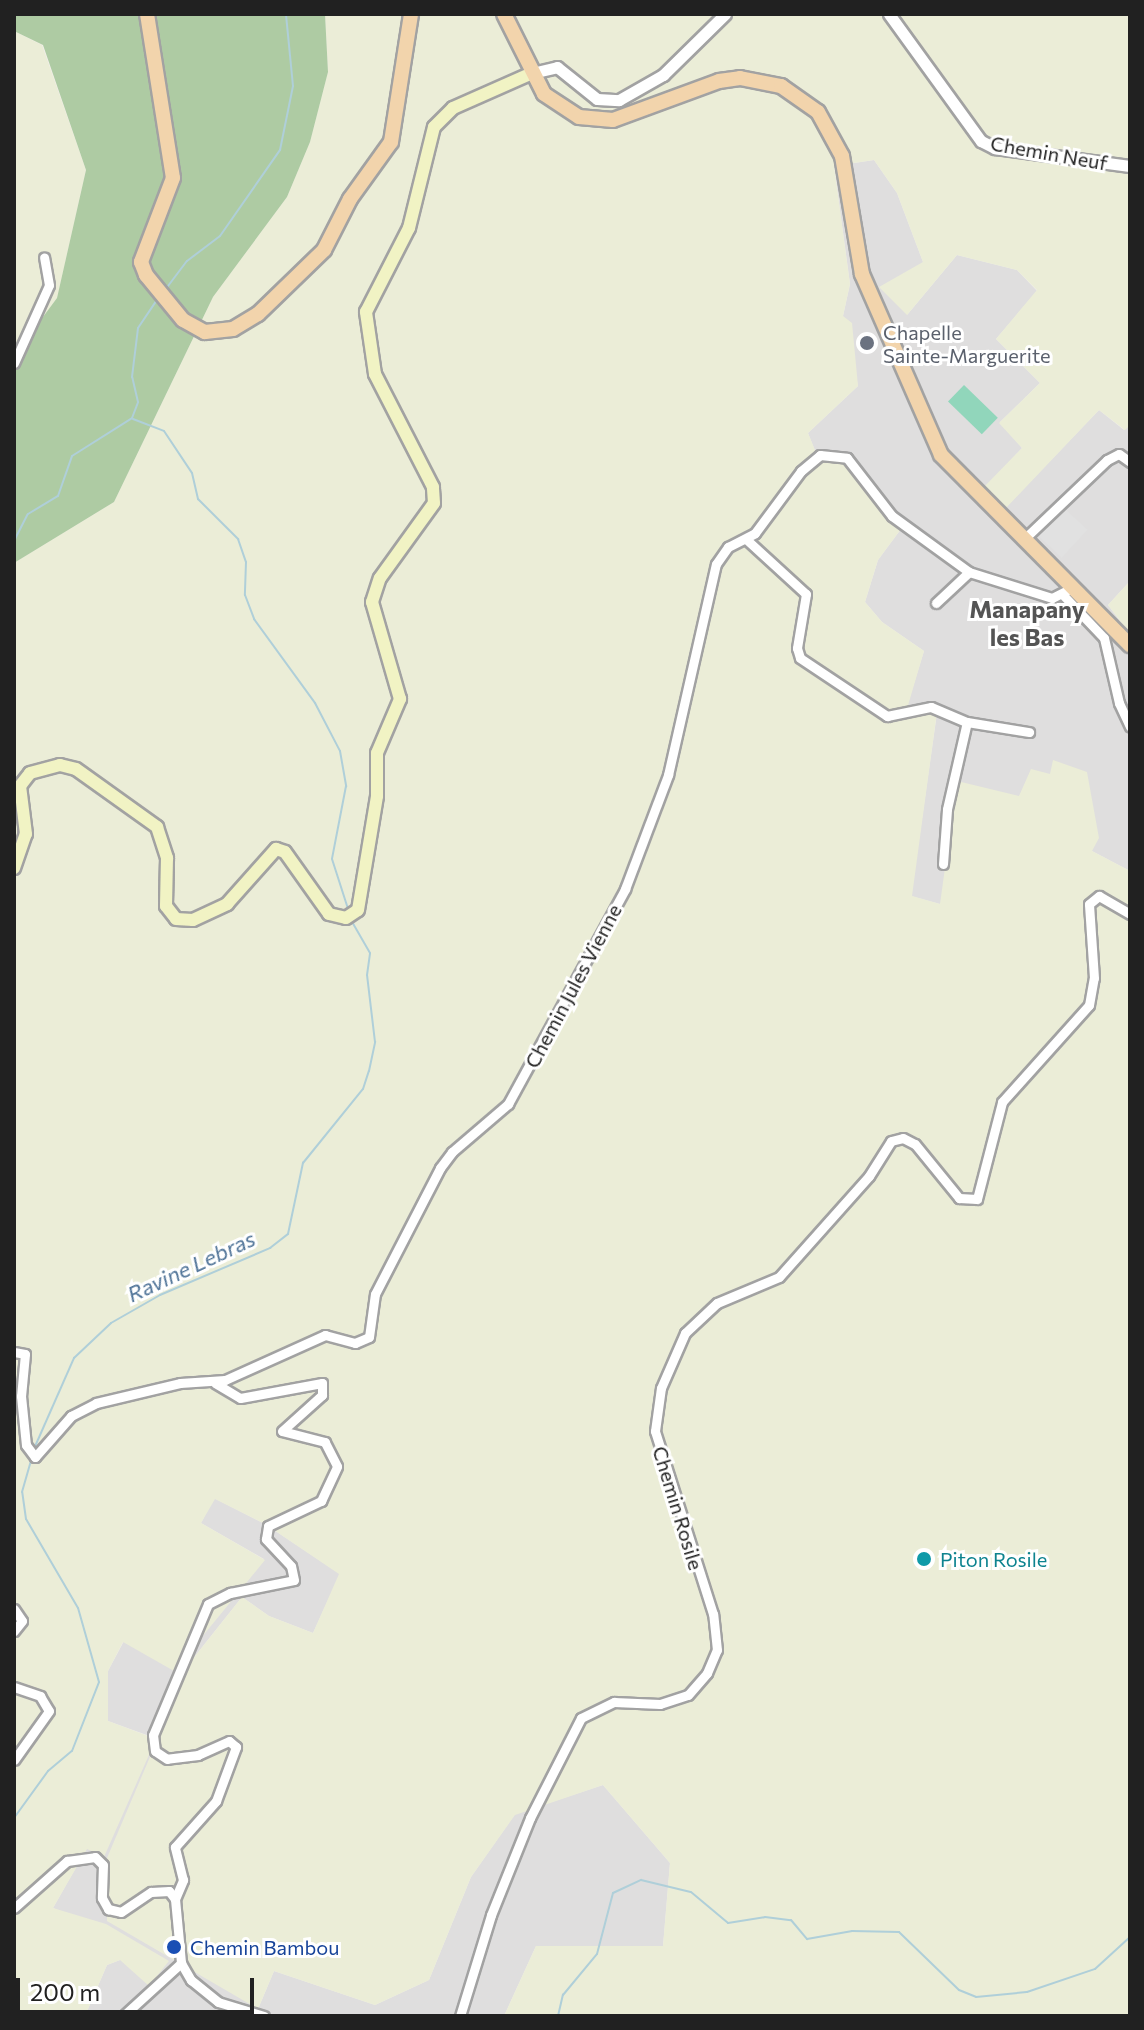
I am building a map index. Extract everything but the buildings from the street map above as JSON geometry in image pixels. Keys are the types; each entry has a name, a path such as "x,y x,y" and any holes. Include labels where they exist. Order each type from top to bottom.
{"main road":[{"path":"147,14 173,178 168,201 142,250 146,275 188,324 205,332 243,324 324,250 350,199 391,142 411,14"},
{"path":"504,14 532,73 555,105 589,120 626,116 719,81 740,78 781,86 818,112 842,156 862,274 935,444 953,471 1023,540 1068,592 1130,645"},
{"path":"14,868 26,834 20,786 30,773 60,765 76,769 157,827 167,858 166,906 176,919 193,920 227,904 276,849 289,858 329,914 342,919 358,910 377,796 377,753 400,699 372,602 380,578 434,503 430,480 375,374 366,312 409,228 434,127 453,108 532,73"}],"street":[{"path":"532,73 557,67 597,99 619,100 663,75 725,14"},
{"name":"Chemin Neuf","path":"889,14 981,141 995,148 1130,166"},
{"path":"14,363 49,285 44,257"},
{"name":"Chemin Jules Vienne","path":"14,1352 25,1354 21,1396 26,1445 35,1457 86,1407 180,1383 215,1383 325,1335 355,1343 369,1337 375,1294 440,1168 452,1152 508,1104 625,889 668,775 709,580 723,552 747,540 801,471 828,452 847,458 892,516 969,572 1052,598 1068,592"},
{"path":"1023,540 1107,460 1119,454 1130,462"},
{"path":"747,540 804,590 797,651 800,658 887,716 931,707 967,722 1029,732"},
{"path":"936,603 969,572"},
{"path":"1068,592 1104,638 1119,703 1130,727"},
{"path":"943,864 947,809 967,722"},
{"name":"Chemin Rosile","path":"460,2016 502,1886 530,1818 581,1718 614,1702 679,1700 697,1687 717,1650 713,1614 655,1431 661,1388 685,1333 717,1303 779,1277 869,1176 891,1141 903,1138 915,1144 959,1198 977,1199 1002,1102 1089,1005 1094,978 1089,904 1099,896 1130,914"},
{"path":"215,1383 240,1398 301,1384 325,1385 322,1395 282,1431 325,1442 337,1466 321,1501 268,1526 268,1543 291,1566 294,1580 230,1593 208,1604 153,1735 155,1751 174,1760 198,1755 222,1742 236,1747 216,1801 175,1847 183,1880 175,1899 181,1963 207,1996 264,2016"},
{"path":"14,1609 22,1621 14,1631"},
{"path":"14,1687 40,1696 49,1711 14,1760"},
{"path":"14,1908 67,1861 83,1856 103,1865 102,1898 111,1911 127,1910 157,1890 165,1889 175,1899"},
{"path":"123,2016 181,1963"}],"shaded area":[{"path":"874,160 897,193 923,262 907,315 957,255 1017,270 1037,291 996,339 1040,383 1000,422 1022,448 984,489 1006,507 1099,410 1124,430 1130,425 1130,581 1108,605 1130,634 1130,871 1092,851 1050,774 1019,796 940,904 911,896 937,713 903,719 924,651 882,622 865,602 878,560 901,529 819,461 808,433 858,386 843,316 850,284 834,166"},
{"path":"1062,506 1088,530 1062,558 1036,534"},
{"path":"214,1498 265,1524 340,1574 313,1633 269,1616 242,1597 180,1675 158,1738 258,2009 274,1971 375,2005 429,1980 471,1877 515,1814 603,1785 670,1863 663,1946 536,1946 504,2016 85,2016 107,1965 120,1960 96,1925 53,1908 87,1848 103,1856 155,1738 108,1721 108,1671 124,1641 264,1559 201,1523"}],"green space":[{"path":"14,14 325,14 328,72 310,142 287,197 213,297 114,502 14,563 14,356 57,298 86,170 43,45 14,31"},
{"path":"325,14 1130,14 1130,425 1125,430 1099,410 1006,508 983,488 1022,448 999,423 1040,383 996,339 1037,290 1017,270 957,255 907,315 879,287 923,262 897,193 874,160 834,166 850,284 843,316 852,323 858,386 808,433 819,460 839,461 852,469 901,529 878,560 865,602 882,622 924,651 904,719 937,712 912,896 940,904 957,781 1019,796 1031,769 1050,774 1053,760 1087,772 1099,838 1092,851 1130,871 1130,2016 504,2016 536,1946 663,1946 670,1863 603,1785 515,1815 471,1877 429,1980 375,2005 274,1971 258,2009 107,1921 107,1858 158,1738 180,1675 242,1597 269,1616 313,1633 339,1574 265,1524 215,1499 201,1523 265,1560 174,1671 123,1642 108,1671 108,1721 156,1739 104,1857 87,1849 53,1908 106,1924 169,1961 149,1986 120,1960 107,1965 85,2016 14,2016 14,563 114,502 213,297 287,197 310,142 328,72"},
{"path":"14,31 42,45 86,170 57,298 14,356"},
{"path":"964,385 998,418 982,434 948,402"},
{"path":"1130,581 1130,634 1108,605"}],"waterway":[{"path":"165,290 187,261 220,236 280,150 293,86 286,14"},
{"path":"14,541 28,514 58,496 72,456 132,418 138,402 132,377 138,328 158,298"},
{"name":"Ravine Lebras","path":"133,419 164,431 192,473 198,499 238,539 246,562 245,595 254,619 315,703 340,751 346,786 332,859 349,912"},
{"name":"Ravine Lebras","path":"33,1451 74,1358 111,1323 160,1295 270,1248 288,1234 303,1163 363,1089 369,1071 375,1042 367,975 370,953 353,923"},
{"name":"Ravine Lebras","path":"14,1818 48,1771 72,1751 99,1682 78,1608 26,1519 22,1492 31,1461"},
{"path":"1130,1679 1130,1710"},
{"path":"558,2016 563,1995 597,1954 613,1893 641,1880 691,1892 728,1923 765,1917 791,1920 807,1939 852,1931 899,1932 959,1990 976,1997 1027,1992 1095,1969 1130,1937"}],"place":[{"name":"Chapelle Sainte-Marguerite","path":"867,343"},
{"name":"Piton Rosile","path":"924,1559"},
{"name":"Chemin Bambou","path":"174,1947"}],"district":[{"name":"Manapany les Bas","path":"1027,623"}]}
